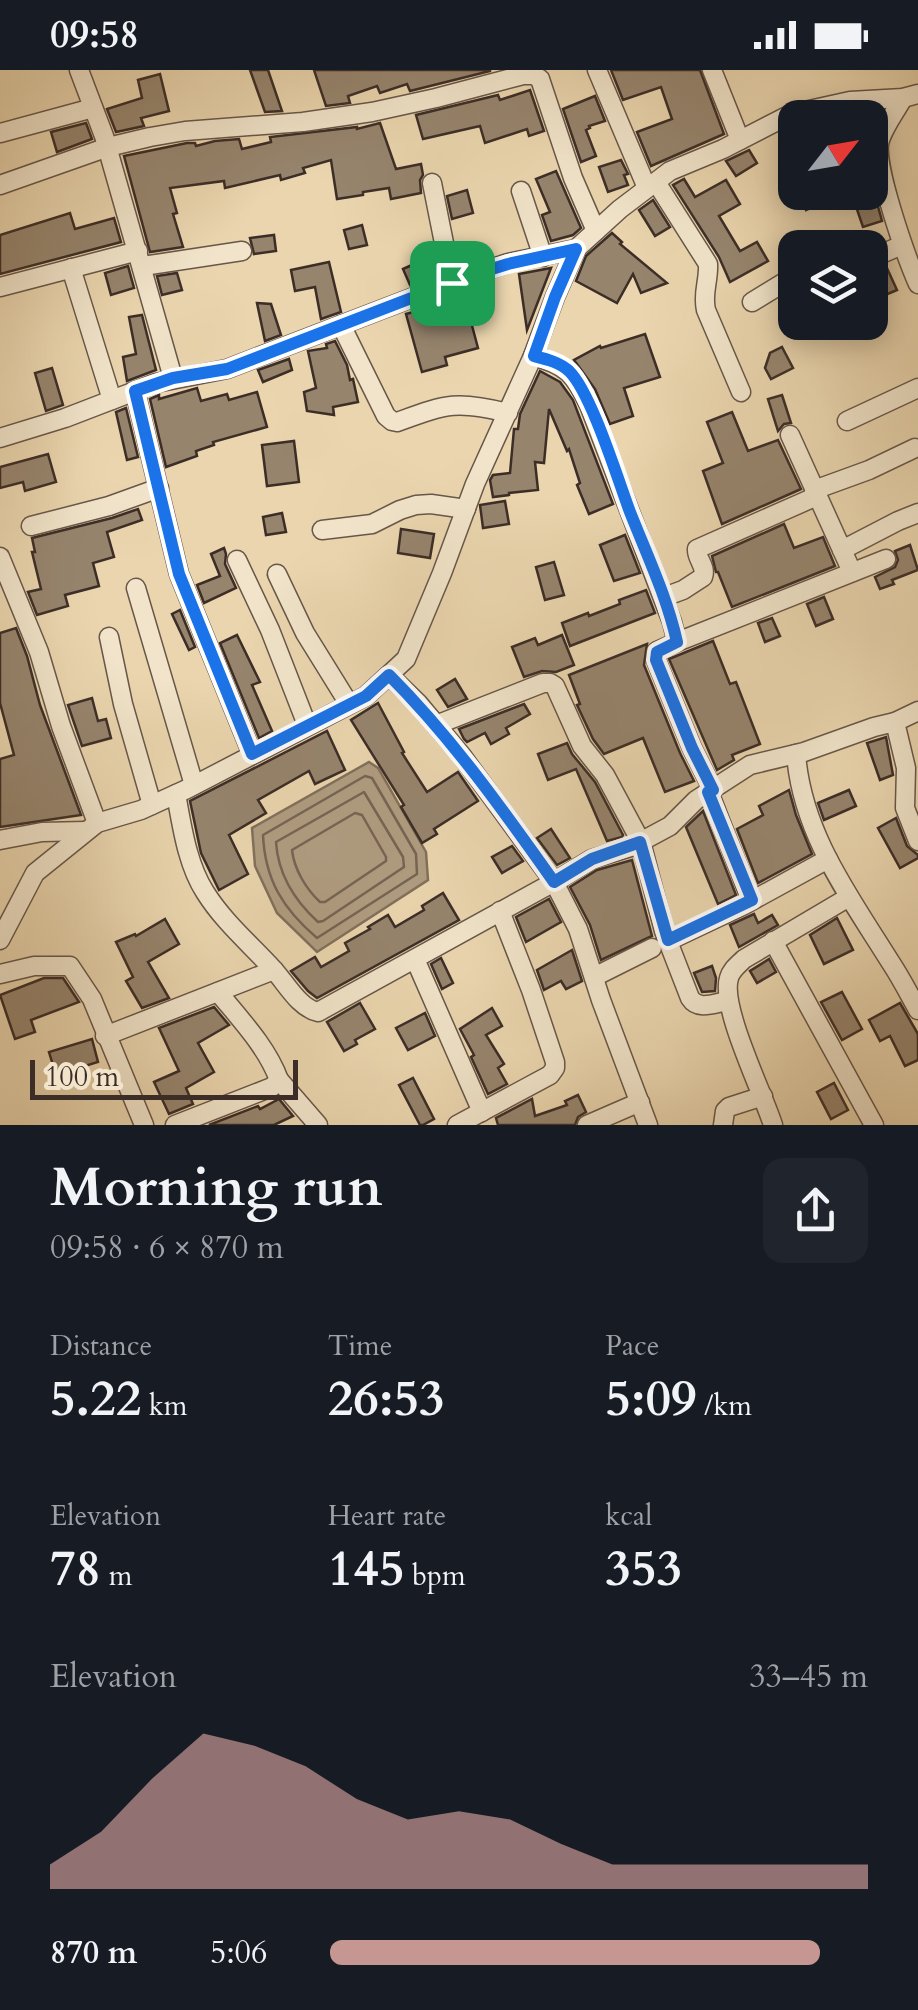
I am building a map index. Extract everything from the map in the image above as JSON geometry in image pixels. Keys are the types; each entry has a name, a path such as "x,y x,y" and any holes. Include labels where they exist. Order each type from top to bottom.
{"street":[{"path":"79,70 108,147 173,378"},
{"path":"597,70 652,185 708,264 703,296 706,310 740,392"},
{"path":"712,70 740,140"},
{"path":"0,185 108,147 185,131 372,112 534,74 540,79 568,165 596,231"},
{"path":"0,840 92,827 152,804 366,696 406,659 576,249 670,171 791,114 850,101 911,96"},
{"path":"911,96 880,140 878,151 902,244 918,284"},
{"path":"0,132 94,108"},
{"path":"432,182 452,283"},
{"path":"521,190 543,256"},
{"path":"888,251 902,244"},
{"path":"0,438 173,378 227,369 508,264 576,249"},
{"path":"0,287 71,268 140,258 242,251"},
{"path":"71,268 112,400"},
{"path":"752,302 778,286"},
{"path":"341,325 392,421 450,404 508,412"},
{"path":"534,356 568,371 579,385 664,597 677,642"},
{"path":"846,421 918,388"},
{"path":"135,391 179,574 252,754"},
{"path":"790,436 852,572"},
{"path":"664,597 703,578 697,549 915,448"},
{"path":"31,526 160,488"},
{"path":"322,530 372,524 416,505 466,509"},
{"path":"842,550 918,513"},
{"path":"0,558 40,652 92,827"},
{"path":"752,900 656,660 657,652 886,558"},
{"path":"237,560 270,630 307,726"},
{"path":"277,574 305,633 350,704"},
{"path":"136,588 194,786"},
{"path":"109,637 123,704 152,804"},
{"path":"389,675 462,756 554,882 578,930 648,1125"},
{"path":"436,725 526,689 550,683 555,686 582,746 606,775 640,842 660,944 692,1003 704,1006 728,1001"},
{"path":"176,794 185,842 204,890 308,1010 318,1012 592,859 640,842 670,826 696,800 750,765 796,754 918,712"},
{"path":"896,722 906,768 904,808 918,842"},
{"path":"796,754 806,812 849,897 918,1010"},
{"path":"0,940 35,873 92,827"},
{"path":"594,976 752,900 828,858"},
{"path":"773,1125 732,1015 727,981 744,959 849,897"},
{"path":"457,1125 550,1075 555,1068 531,990 500,911"},
{"path":"773,941 874,1125"},
{"path":"415,958 482,1112"},
{"path":"0,974 34,966 70,966 92,999 144,1125"},
{"path":"105,1036 274,970"},
{"path":"218,992 255,1037 279,1080 317,1125"},
{"path":"176,1125 272,1088 279,1080"},
{"path":"723,1125 729,1107 763,1096"},
{"path":"588,1125 640,1102"}],"water":[{"path":"369,762 378,768 426,852 428,880 317,952 277,913 255,866 252,828"}],"building":[{"path":"250,70 268,70 282,111 265,112"},
{"path":"314,70 490,71 410,91 407,84 380,93 377,86 348,96 350,103 326,106"},
{"path":"611,70 700,70 724,134 651,166 637,132 672,119 661,87 623,100"},
{"path":"160,74 169,111 141,118 144,126 116,132 107,109 142,98 138,80"},
{"path":"530,90 544,131 529,136 527,129 485,143 480,126 423,139 416,115 498,95 500,100"},
{"path":"595,96 605,121 586,130 596,156 581,162 563,109"},
{"path":"86,123 92,139 57,152 51,132"},
{"path":"380,123 396,169 421,164 421,193 391,199 389,188 337,199 331,160 281,180 280,175 225,188 224,181 170,188 183,247 150,252 124,156 187,143 196,146 239,139 242,149 271,142 270,137 357,129"},
{"path":"749,150 757,163 736,176 726,161"},
{"path":"621,160 628,185 608,192 599,167"},
{"path":"556,171 581,228 573,235 551,241 542,215 550,212 536,179"},
{"path":"684,179 695,197 726,180 740,204 719,216 740,251 757,242 768,261 730,282 719,257 673,185"},
{"path":"467,190 473,213 452,219 447,196"},
{"path":"653,200 670,227 655,236 639,210"},
{"path":"857,210 879,210 882,221 863,227"},
{"path":"70,213 75,229 114,218 121,242 0,274 0,235"},
{"path":"362,225 367,245 349,249 344,230"},
{"path":"612,233 667,283 641,293 633,274 617,303 576,281 586,256"},
{"path":"274,235 276,251 254,254 250,238"},
{"path":"432,256 438,275 410,285 403,269"},
{"path":"329,262 341,312 321,319 315,287 295,291 291,270"},
{"path":"128,266 134,288 111,295 105,273"},
{"path":"551,268 527,330 519,274"},
{"path":"888,270 897,290 888,294"},
{"path":"177,273 182,290 162,295 157,276"},
{"path":"463,292 478,348 445,357 447,365 422,372 406,314"},
{"path":"257,303 271,304 281,335 265,341"},
{"path":"142,315 156,370 127,381 123,357 136,354 129,317"},
{"path":"645,334 660,377 624,388 633,416 610,424 595,389 574,360 600,346"},
{"path":"335,341 350,380 353,379 358,402 333,407 334,415 307,411 304,392 316,388 308,351 327,348 326,344"},
{"path":"782,347 793,368 771,379 765,368 770,353"},
{"path":"289,359 292,370 263,382 258,370"},
{"path":"52,368 63,405 46,411 35,373"},
{"path":"540,371 560,382 573,400 613,504 589,514 569,449 549,409 544,463 535,462 538,490 493,497 490,480 493,475 510,473 514,429 518,429 520,414"},
{"path":"197,388 201,401 227,394 229,400 257,392 267,427 213,442 214,445 196,451 197,456 166,467 150,399"},
{"path":"782,395 791,423 778,431 768,399"},
{"path":"126,408 138,457 127,460 116,412"},
{"path":"732,412 748,451 778,440 801,489 722,524 703,471 723,463 707,422"},
{"path":"294,441 299,482 267,486 262,445"},
{"path":"48,454 56,482 25,491 23,482 0,488 0,467"},
{"path":"505,501 509,524 483,528 480,505"},
{"path":"138,509 142,520 107,532 114,557 93,563 99,586 65,595 68,606 37,615 28,592 41,589 32,538"},
{"path":"282,513 286,532 266,535 263,517"},
{"path":"784,524 794,548 823,537 835,566 732,607 712,556"},
{"path":"401,529 434,534 430,558 398,553"},
{"path":"625,535 640,573 614,581 600,545"},
{"path":"910,545 918,570 880,589 875,577 895,567 895,551"},
{"path":"224,548 225,564 236,588 204,603 197,585 220,576 211,554"},
{"path":"554,562 564,595 545,600 536,567"},
{"path":"646,590 655,613 570,646 562,623 620,604 619,600"},
{"path":"824,597 833,619 816,626 807,604"},
{"path":"180,610 195,647 189,650 172,614"},
{"path":"772,618 780,636 765,642 758,623"},
{"path":"16,628 81,815 0,827 0,759 14,755 0,703 0,633"},
{"path":"237,635 260,682 252,685 272,731 259,738 220,643"},
{"path":"562,635 574,665 524,677 512,647 535,638 538,645"},
{"path":"713,641 730,684 736,682 760,744 732,755 734,760 717,770 669,659"},
{"path":"647,644 644,665 694,781 665,792 643,738 604,754 577,705 580,704 569,675"},
{"path":"455,679 467,699 448,707 437,690"},
{"path":"92,698 98,721 106,719 111,738 82,746 68,705"},
{"path":"378,703 402,753 427,792 458,772 478,801 434,829 437,834 422,843 401,807 404,805 351,720"},
{"path":"524,704 530,714 506,728 509,734 491,744 485,733 467,742 459,729"},
{"path":"327,731 345,770 315,784 309,771 258,800 266,813 229,835 248,874 219,890 201,853 190,801"},
{"path":"886,737 893,775 880,780 867,743"},
{"path":"567,743 595,782 622,837 607,841 576,769 548,780 538,754"},
{"path":"789,790 812,854 758,883 737,829 763,815 759,806"},
{"path":"849,790 856,806 824,820 818,803"},
{"path":"703,811 736,895 718,904 686,827"},
{"path":"896,818 907,846 918,855 900,868 878,828"},
{"path":"551,829 570,858 557,865 537,838"},
{"path":"512,846 523,861 502,873 492,857"},
{"path":"632,860 652,936 601,960 590,925 570,887 597,870"},
{"path":"443,893 459,920 317,998 291,971 315,957 321,967 349,951 345,943 368,927 388,915 395,927"},
{"path":"549,899 561,922 526,942 516,917"},
{"path":"754,914 758,923 772,915 778,925 739,947 730,925"},
{"path":"837,918 853,950 824,964 810,935"},
{"path":"165,919 179,944 148,962 169,998 142,1008 126,981 133,977 116,942 136,936"},
{"path":"572,950 582,981 566,989 561,981 544,990 537,970"},
{"path":"441,958 453,983 442,989 431,964"},
{"path":"769,959 776,972 757,983 750,971"},
{"path":"712,966 715,991 702,992 694,973"},
{"path":"44,978 63,978 79,1002 31,1020 35,1032 15,1039 0,995"},
{"path":"842,992 862,1029 842,1040 821,1002"},
{"path":"360,1003 375,1029 344,1051 327,1022"},
{"path":"900,1003 918,1034 918,1060 905,1066 890,1036 880,1041 869,1020"},
{"path":"214,1007 229,1025 198,1043 214,1072 186,1088 193,1104 169,1114 154,1082 179,1071 159,1028"},
{"path":"492,1008 502,1026 486,1035 504,1064 498,1068 507,1084 488,1094 460,1029"},
{"path":"425,1013 435,1036 408,1050 396,1028"},
{"path":"92,1039 98,1062 56,1075 49,1052"},
{"path":"413,1078 434,1119 423,1125 399,1085"},
{"path":"834,1083 848,1110 831,1119 817,1092"},
{"path":"578,1095 586,1112 575,1125 498,1125 496,1118 532,1099 535,1116 567,1105 565,1101"},
{"path":"279,1099 293,1116 274,1125 209,1125 258,1106 260,1109"}],"route":[{"path":"576,249 534,356 568,371 579,385 610,458 664,597 677,642 657,652 656,660 713,790 708,792 752,900 668,940 640,842 592,859 554,882 462,756 389,675 366,696 252,754 179,574 135,391 173,378 227,369 452,283 508,264 576,249"}]}
